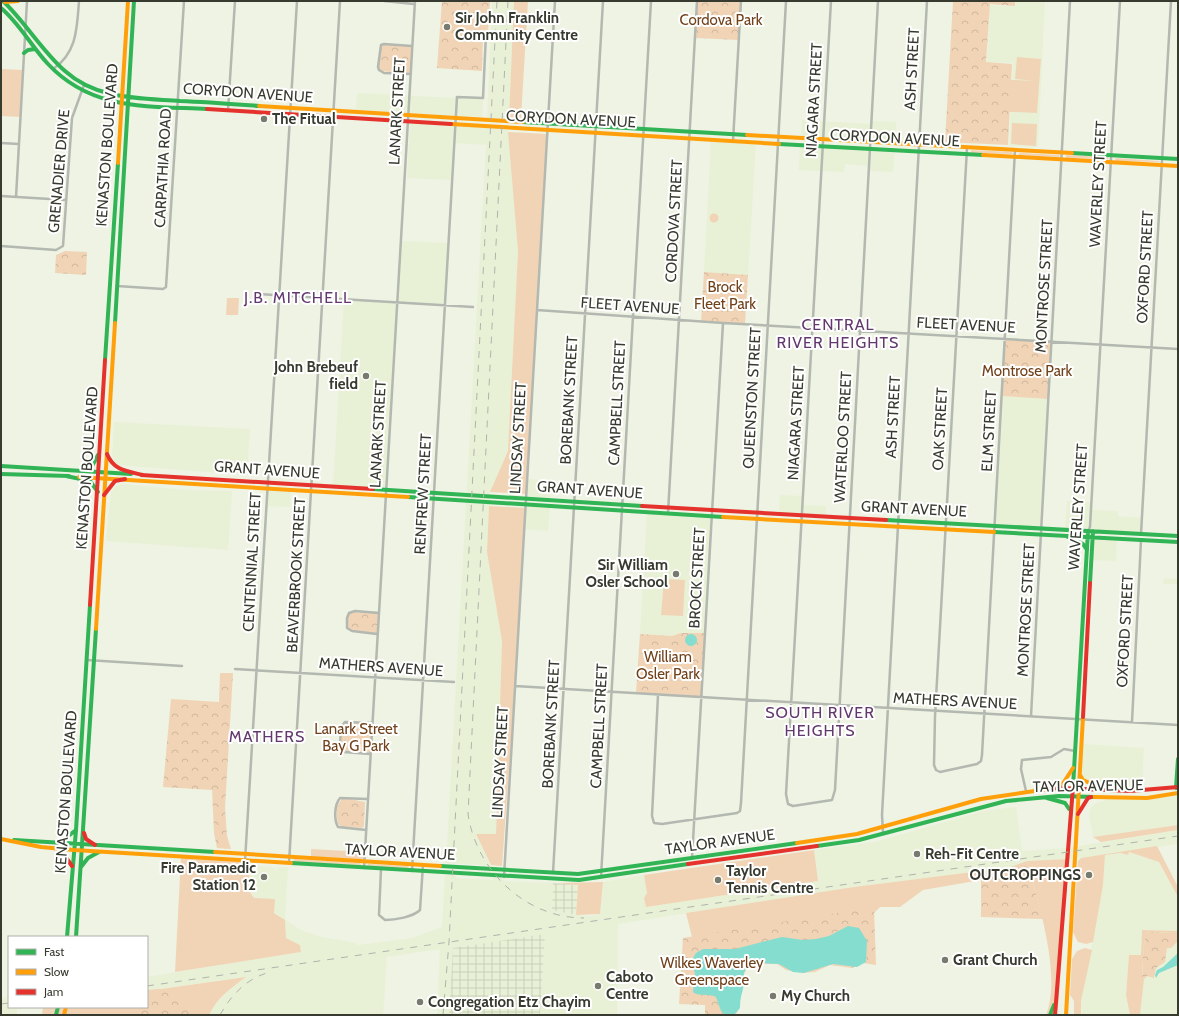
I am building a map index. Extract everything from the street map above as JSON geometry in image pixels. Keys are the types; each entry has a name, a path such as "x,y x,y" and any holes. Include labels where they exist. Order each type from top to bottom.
{"main road":[{"path":"4,2 18,1"},
{"name":"KENASTON BOULEVARD","path":"125,97 128,1"},
{"name":"KENASTON BOULEVARD","path":"68,936 124,104 134,1"},
{"name":"CORYDON AVENUE","path":"4,2 26,23 58,66 84,85 109,95 334,111 1178,159"},
{"name":"CORYDON AVENUE","path":"1,8 14,20 35,49 60,77 81,91 124,104 778,144 1178,166"},
{"path":"14,20 18,15"},
{"path":"32,44 38,40"},
{"path":"24,53 28,50 35,49"},
{"name":"KENASTON BOULEVARD","path":"76,936 117,286 124,104"},
{"path":"80,471 90,469 96,464 101,439"},
{"path":"106,452 115,469 143,475"},
{"name":"GRANT AVENUE","path":"1,466 669,506 712,510 1178,536"},
{"name":"GRANT AVENUE","path":"1,474 125,479 801,522 1178,542"},
{"path":"66,476 90,481 98,492"},
{"path":"103,496 115,481 125,479"},
{"name":"WAVERLEY STREET","path":"1066,1015 1083,720 1090,537 1088,531"},
{"name":"WAVERLEY STREET","path":"1054,1015 1078,719 1087,550 1093,531"},
{"path":"1065,536 1083,544 1087,550"},
{"path":"1177,793 1178,759"},
{"path":"1059,788 1064,784 1074,765"},
{"path":"1080,775 1083,780 1103,790"},
{"name":"TAYLOR AVENUE","path":"1,839 578,874 857,834 981,799 1026,791 1072,788 1130,791 1177,787"},
{"name":"TAYLOR AVENUE","path":"1,839 41,848 566,880 602,877 859,840 989,804 1071,795 1147,798 1177,793"},
{"path":"1077,815 1088,798 1093,796"},
{"path":"1044,797 1065,804 1070,811"},
{"path":"59,843 76,830"},
{"path":"83,831 86,838 95,845"},
{"name":"TAYLOR AVENUE","path":"787,851 796,843"},
{"path":"60,849 72,866"},
{"path":"81,868 88,858 99,852"},
{"path":"1050,1015 1056,1000"}],"street":[{"path":"16,197 27,1"},
{"path":"53,69 58,66 68,54 76,38 79,1"},
{"name":"CARPATHIA ROAD","path":"117,286 163,289 166,287 184,1"},
{"path":"228,111 235,1"},
{"name":"CENTENNIAL STREET","path":"245,861 297,1"},
{"name":"BEAVERBROOK STREET","path":"288,863 290,857 340,1"},
{"path":"384,1 414,2"},
{"name":"LINDSAY STREET","path":"504,877 555,1"},
{"name":"BOREBANK STREET","path":"553,873 603,1"},
{"name":"CAMPBELL STREET","path":"602,877 601,871 652,1"},
{"name":"CORDOVA STREET","path":"668,513 697,1"},
{"path":"733,141 742,1"},
{"name":"QUEENSTON STREET","path":"694,819 734,814 740,811 786,1"},
{"name":"NIAGARA STREET","path":"791,703 831,1"},
{"name":"WATERLOO STREET","path":"791,703 786,794 788,804 793,806 827,801 834,798 878,1"},
{"name":"ASH STREET","path":"883,834 882,828 888,709 927,1"},
{"name":"MONTROSE STREET","path":"1031,716 1070,1"},
{"name":"WAVERLEY STREET","path":"1088,531 1090,527 1120,1"},
{"name":"OXFORD STREET","path":"1141,534 1171,1"},
{"name":"LANARK STREET","path":"364,868 414,2"},
{"name":"RENFREW STREET","path":"412,871 457,97 483,98 486,34"},
{"path":"410,74 384,72 379,70 378,67 381,45 412,46"},
{"name":"GRENADIER DRIVE","path":"1,246 59,249 64,242 72,118 84,85"},
{"path":"1,143 19,144"},
{"name":"OAK STREET","path":"967,148 935,711 934,765 936,770 940,772 977,764 981,761 984,714"},
{"name":"ELM STREET","path":"984,714 1015,150"},
{"path":"1,196 66,200"},
{"path":"258,294 473,307"},
{"name":"FLEET AVENUE","path":"537,310 723,323 1178,348"},
{"name":"BROCK STREET","path":"692,858 723,323"},
{"name":"OXFORD STREET","path":"1132,722 1141,540"},
{"path":"377,634 352,632 347,628 347,618 349,613 355,611 379,613"},
{"path":"87,660 182,666"},
{"name":"MATHERS AVENUE","path":"235,669 454,682"},
{"name":"MATHERS AVENUE","path":"515,686 612,691 746,701 1178,725"},
{"path":"658,695 652,820 657,824 694,819"},
{"path":"370,754 344,752 340,745 341,726 345,722 372,723"},
{"path":"1026,791 1021,769 1022,760 1051,757 1064,749 1075,751"},
{"path":"366,830 338,828 335,820 336,804 340,798 367,799"},
{"path":"381,869 378,912 379,915 385,920 414,914 420,910 423,865"}],"shaded area":[{"path":"492,1 514,1 509,119 487,118"},
{"path":"1016,1 1045,1 1038,147 1009,146 1013,63 987,62 990,5 1015,6"},
{"path":"357,93 455,98 455,96 483,97 482,117 356,110"},
{"path":"802,120 871,124 872,121 896,122 895,143 801,138"},
{"path":"410,123 508,129 518,251 508,451 490,492 487,552 502,641 496,835 476,834 491,866 500,877 505,881 553,883 552,910 590,916 600,914 603,882 644,875 647,893 646,907 818,881 814,850 875,842 983,811 1016,807 1022,851 1066,848 1178,830 1178,844 1073,859 1025,862 1008,868 854,887 618,924 617,1015 540,1015 545,935 453,948 449,1015 437,1015 440,949 387,957 383,1015 209,1015 211,1009 229,990 245,977 148,991 148,977 301,952 300,945 286,939 285,920 301,930 321,937 356,943 358,945 412,938 442,927 445,875 456,876 456,878 494,880 482,865 446,863 486,145 453,143 451,180 407,178"},
{"path":"711,140 756,142 748,275 704,272"},
{"path":"800,145 895,150 893,172 869,171 869,166 845,164 844,172 799,170"},
{"path":"401,241 448,243 445,305 397,302"},
{"name":"John Brebeuf field","path":"344,299 397,302 386,490 333,486"},
{"path":"1001,396 1049,399 1041,528 994,526"},
{"path":"114,422 250,429 247,475 117,465 112,456"},
{"path":"527,479 551,481 550,499 526,498"},
{"path":"122,484 188,490 232,491 228,550 106,541 111,492 116,486"},
{"path":"267,489 291,490 290,507 266,506"},
{"path":"780,495 803,496 802,505 826,506 826,516 779,513"},
{"path":"1067,501 1091,502 1091,510 1118,511 1118,516 1142,518 1141,534 1093,531 1090,527 1088,531 1065,529"},
{"path":"526,504 550,506 548,531 524,529"},
{"name":"Sir William Osler School","path":"647,512 712,516 705,633 681,633 672,636 640,634"},
{"path":"1090,537 1117,539 1116,561 1092,560 1093,541"},
{"path":"1164,578 1178,579 1178,584 1163,584"},
{"path":"1082,744 1144,748 1142,792 1079,784"},
{"path":"1178,793 1178,825 1093,837 1089,815 1091,807 1096,803 1117,797 1147,798"},
{"path":"1129,852 1159,862 1178,897 1178,1015 1140,1015 1129,955 1126,995 1130,1015 1082,1015 1081,1001 1103,885 1105,855 1120,853 1128,855"},
{"path":"250,865 274,867 276,872 277,867 288,867 285,920 254,898 249,891"},
{"path":"553,883 578,885 576,915 552,910"},
{"path":"545,934 540,1015 449,1015 453,948"},
{"path":"8,997 8,1008 24,1008 17,1009 17,1015 1,1015 1,998"}],"green space":[{"path":"442,1 490,1 488,33 483,34 482,71 437,68"},
{"path":"514,1 528,1 521,118 509,117"},
{"name":"Cordova Park","path":"697,1 741,1 739,40 695,38"},
{"path":"953,1 1015,1 1015,6 990,4 986,62 1012,64 1008,145 945,142"},
{"path":"384,44 412,46 410,74 380,71 380,50"},
{"path":"1017,57 1041,59 1037,113 992,111 993,79 1034,81 1015,79"},
{"path":"1,69 23,70 21,117 1,116"},
{"path":"1012,123 1037,124 1036,146 1011,144"},
{"path":"508,132 547,134 526,494 490,492 508,451 518,251"},
{"path":"971,150 1012,152 1013,154 971,153"},
{"path":"1019,153 1059,155 1060,157 1019,155"},
{"path":"1066,155 1108,157 1109,159 1066,158"},
{"path":"1116,158 1159,161 1160,162 1116,161"},
{"path":"714,213 719,218 714,223 709,218"},
{"path":"65,251 87,252 86,275 55,273 56,255"},
{"name":"Brock Fleet Park","path":"704,272 748,275 745,324 701,322"},
{"path":"227,298 239,298 238,315 226,315"},
{"name":"Montrose Park","path":"1005,338 1052,341 1049,399 1001,396"},
{"path":"489,506 525,508 515,686 502,866 491,865 476,834 496,834 502,641 487,552"},
{"path":"664,579 685,580 683,616 661,615"},
{"path":"351,612 379,613 377,634 352,631 347,628 348,615"},
{"name":"William Osler Park","path":"681,633 705,633 701,698 636,693 640,634 672,636"},
{"path":"220,673 233,673 225,808 227,836 231,849 217,848 214,833 212,790 163,787 171,699 219,702"},
{"name":"Lanark Street Bay G Park","path":"345,722 372,723 370,754 348,753 342,750 340,745 341,727"},
{"path":"344,798 365,802 364,826 362,828 342,827 338,824 338,806"},
{"path":"1178,825 1178,830 1101,842 1093,837"},
{"path":"1157,846 1178,887 1178,897 1159,862 1129,852 1128,855 1120,853 1105,855 1103,885 1093,942 1086,944 1078,942 1073,932 1078,861 1081,858"},
{"path":"311,849 364,852 364,862 311,858"},
{"name":"Taylor Tennis Centre","path":"814,850 818,881 646,907 644,898 647,893 644,875"},
{"path":"181,857 250,861 249,891 254,898 275,899 274,913 285,920 286,938 300,945 301,952 175,972"},
{"path":"294,859 360,863 361,865 293,862"},
{"path":"1069,859 1058,1008 1056,1015 1046,1015 1050,999 1050,960 1047,938 1027,861"},
{"path":"1027,861 1043,919 981,917 981,871 1008,868"},
{"path":"368,864 408,866 409,868 367,866"},
{"path":"981,871 981,880 923,890 900,907 880,907 859,928 696,953 686,913 854,887"},
{"path":"603,882 600,914 576,915 578,885 556,883"},
{"name":"Wilkes Waverley Greenspace","path":"874,907 876,965 863,963 852,968 830,965 815,972 802,973 786,970 777,964 752,964 747,969 742,980 737,1013 733,1015 705,1015 705,1005 679,1004 683,938"},
{"path":"1142,930 1178,931 1178,933 1149,932 1144,943 1142,975 1144,979 1140,1015 1130,1015 1126,995 1129,955 1141,955"},
{"path":"1149,932 1178,933 1178,941 1171,948 1167,948 1165,962 1156,968 1154,978 1147,976 1144,979 1142,976 1144,946 1146,936"},
{"path":"1085,948 1092,950 1081,1001 1081,1015 1074,1015 1074,1001 1070,995 1072,959 1077,951"},
{"path":"246,977 220,999 209,1015 42,1015 43,1008 148,1008 148,991"},
{"path":"159,989 170,993 187,1006 195,1015 137,1015 129,1008 148,1008 148,990"}],"water":[{"path":"691,634 695,636 697,640 695,644 691,646 687,644 685,640 687,636"},
{"path":"848,926 859,928 867,941 866,962 857,967 833,964 804,973 793,972 779,964 753,963 744,972 744,985 740,1008 734,1015 724,1014 721,1011 716,997 693,992 695,973 692,964 693,958 696,953 703,949 735,949 782,937 803,940 816,939 829,936"},
{"path":"1178,953 1178,965 1159,973 1156,978 1155,975 1157,970 1163,967"}],"railway":[{"path":"443,1015 449,942 497,1"},
{"path":"508,1 468,814 473,835 481,854 493,872 507,887 523,900 542,910 562,916 584,918"},
{"path":"148,986 1178,836"},
{"path":"220,1015 240,988 254,978 270,972"},
{"path":"1,1004 8,1003"}],"traffic: fast":[{"path":"3,1 19,18 41,46 65,71 91,88 120,96 134,98 259,106"},
{"path":"115,323 134,1"},
{"path":"1,8 14,21 48,64 65,79 83,90 102,98 122,103 142,106 207,109"},
{"path":"24,53 28,50 35,49"},
{"path":"523,122 747,135"},
{"path":"779,144 983,155"},
{"path":"1072,153 1178,159"},
{"path":"105,360 118,163"},
{"path":"80,471 92,466 98,455"},
{"path":"1,466 131,474"},
{"path":"1,474 69,476"},
{"path":"66,476 90,481 98,492"},
{"path":"373,489 642,506"},
{"path":"408,497 723,517"},
{"path":"886,520 1178,536"},
{"path":"1073,787 1088,531"},
{"path":"1090,583 1093,531"},
{"path":"994,532 1178,542"},
{"path":"1068,537 1083,544 1087,550"},
{"path":"67,936 76,830 90,605"},
{"path":"76,936 96,629"},
{"path":"1176,788 1178,759"},
{"path":"817,846 859,840 1006,801 1059,796 1094,797"},
{"path":"1047,798 1065,803 1069,809"},
{"path":"59,843 76,830"},
{"path":"14,840 215,852"},
{"path":"440,866 578,874 797,843"},
{"path":"81,867 88,858 99,852"},
{"path":"291,863 579,880 688,864"},
{"path":"1050,1015 1054,1005"},
{"path":"56,1015 58,1008"}],"traffic: slow":[{"path":"5,2 18,1"},
{"path":"118,163 128,1"},
{"path":"259,106 523,122"},
{"path":"451,124 779,144"},
{"path":"747,135 1072,153"},
{"path":"983,155 1178,166"},
{"path":"96,629 115,323"},
{"path":"79,477 408,497"},
{"path":"723,517 994,532"},
{"path":"1066,1015 1083,717"},
{"path":"1060,788 1073,768"},
{"path":"1080,775 1083,780 1101,788"},
{"path":"797,843 857,834 981,799 1048,789"},
{"path":"1094,797 1147,798 1178,793"},
{"path":"1,839 41,847 74,850 291,863"},
{"path":"215,852 440,866"},
{"path":"64,1015 66,1008"}],"traffic: jam":[{"path":"207,109 451,124"},
{"path":"90,605 105,360"},
{"path":"107,454 113,464 117,467 143,475"},
{"path":"141,475 373,489"},
{"path":"104,495 115,481 125,479"},
{"path":"642,506 886,520"},
{"path":"1083,717 1090,583"},
{"path":"1055,1015 1073,787"},
{"path":"1048,789 1059,788 1130,791 1178,787"},
{"path":"1078,814 1088,798 1091,797"},
{"path":"84,833 86,839 95,845"},
{"path":"688,864 817,846"},
{"path":"60,849 72,866"}],"place":[{"name":"Sir John Franklin Community Centre","path":"447,27"},
{"name":"The Fitual","path":"264,119"},
{"name":"John Brebeuf field","path":"366,376"},
{"name":"Sir William Osler School","path":"676,574"},
{"name":"Reh-Fit Centre","path":"917,854"},
{"name":"OUTCROPPINGS","path":"1089,875"},
{"name":"Fire Paramedic Station 12","path":"264,877"},
{"name":"Taylor Tennis Centre","path":"718,880"},
{"name":"Grant Church","path":"945,960"},
{"name":"Caboto Centre","path":"598,986"},
{"name":"My Church","path":"773,996"},
{"name":"Congregation Etz Chayim","path":"420,1002"}],"district":[{"name":"J.B. MITCHELL","path":"298,297"},
{"name":"CENTRAL RIVER HEIGHTS","path":"838,333"},
{"name":"SOUTH RIVER HEIGHTS","path":"820,721"},
{"name":"MATHERS","path":"267,736"}]}
